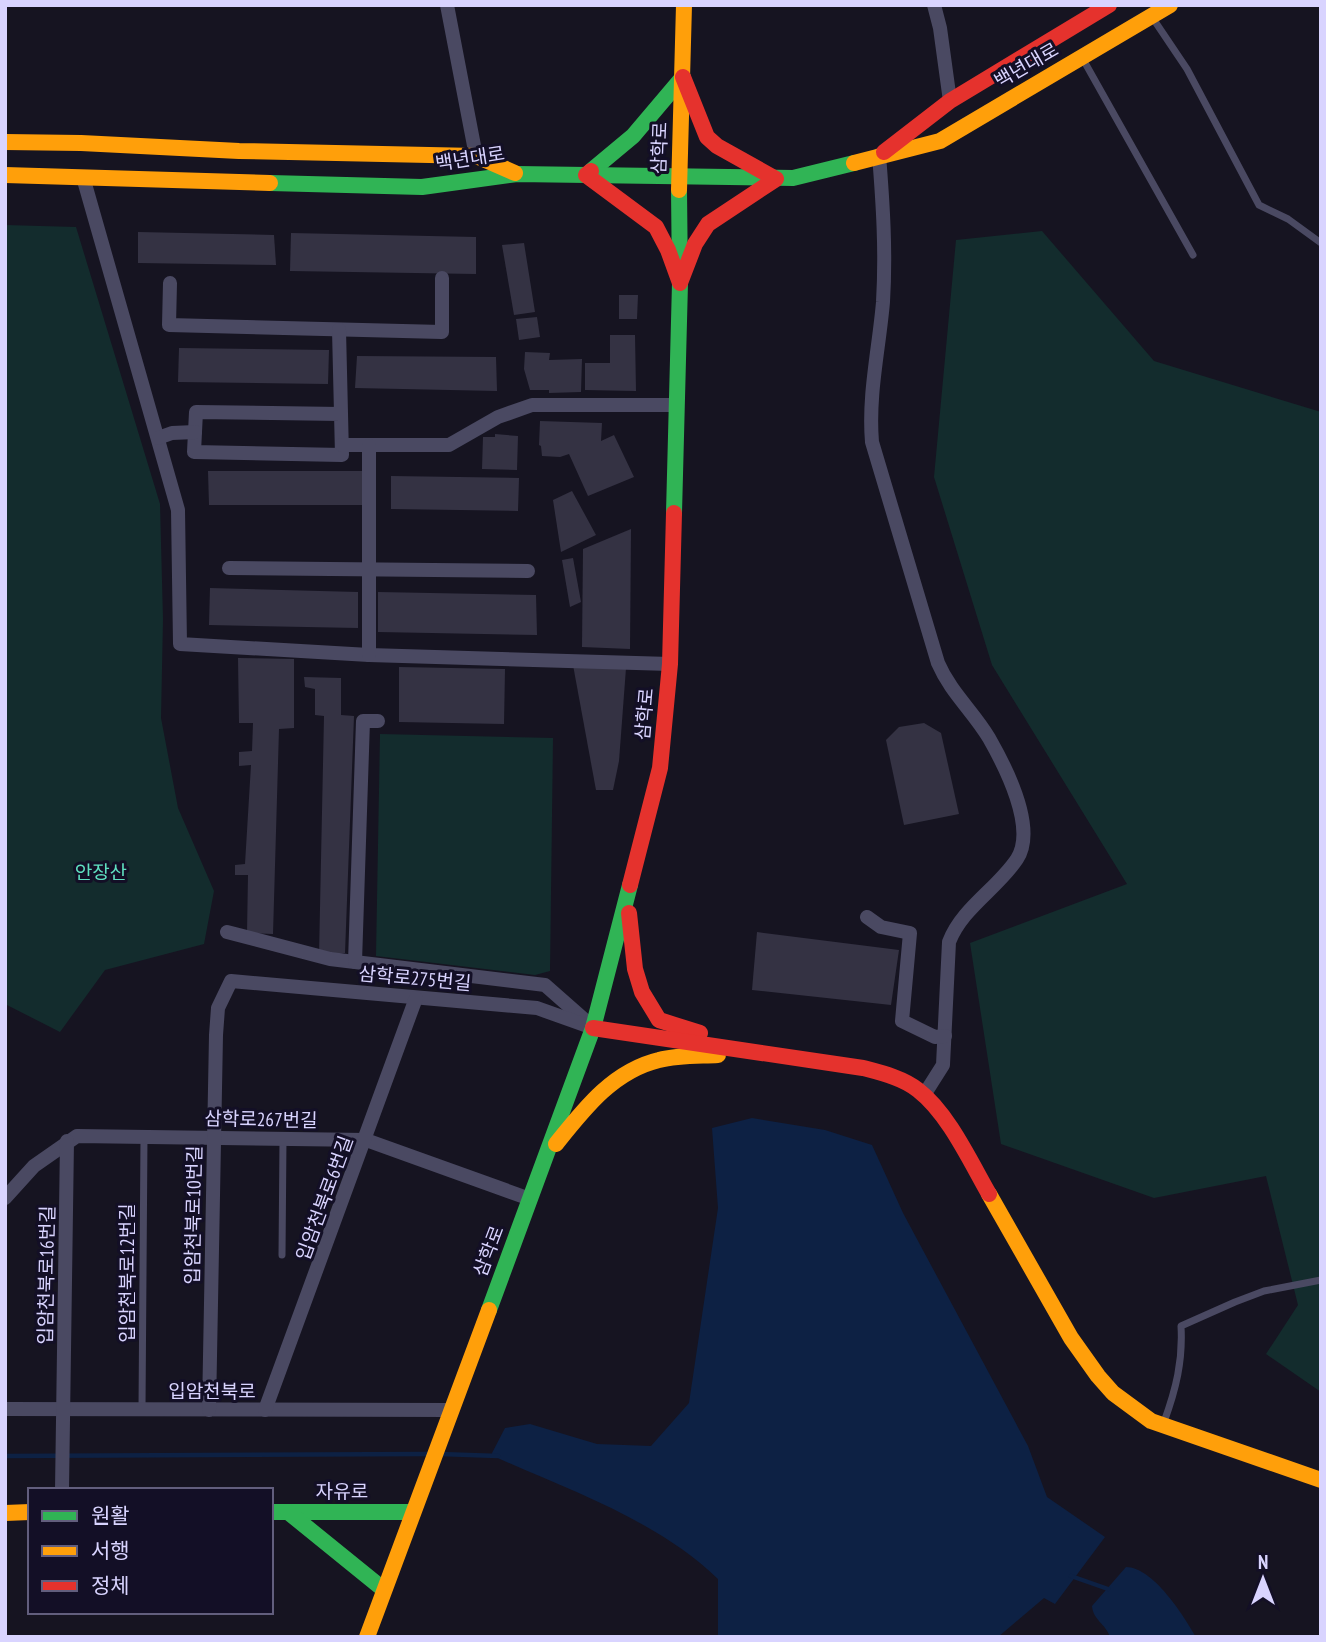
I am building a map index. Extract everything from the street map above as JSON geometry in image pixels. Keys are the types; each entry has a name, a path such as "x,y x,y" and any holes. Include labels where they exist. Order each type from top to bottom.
{"street":[{"path":"447,5 476,156"},
{"name":"삼학로","path":"412,1512 593,1028 660,768 670,664 684,5"},
{"path":"934,5 940,28 950,101"},
{"name":"백년대로","path":"880,155 950,101 1109,5"},
{"name":"백년대로","path":"880,155 940,141 1170,5"},
{"path":"586,175 633,136 683,77 707,137 717,146 776,178"},
{"name":"백년대로","path":"5,142 476,156 517,174"},
{"path":"517,174 793,178 880,155 886,240 883,303 869,415 872,442 938,663 949,686 988,736 1013,787 1022,820 1018,857 955,926 949,942 943,1065 924,1095"},
{"name":"백년대로","path":"5,175 422,187 517,174"},
{"path":"586,175 656,227 680,283"},
{"path":"83,177 178,510 180,644 369,655 670,664"},
{"path":"680,283 695,244 708,224 776,178"},
{"path":"170,283 169,325 442,332 442,278"},
{"path":"339,330 342,455 194,452 196,412 341,414"},
{"path":"342,445 449,445 498,417 532,405 677,405"},
{"path":"158,438 172,433 195,432"},
{"path":"369,446 369,655"},
{"path":"229,568 528,571"},
{"path":"355,962 363,721 378,721"},
{"path":"629,890 629,932 635,969 642,992 659,1020 758,1052"},
{"path":"866,917 881,927 910,933 902,1021 935,1037 945,1036"},
{"path":"227,932 330,959 545,985 593,1028 863,1068 894,1076 924,1095 940,1114 989,1193 1090,1369 1124,1405 1163,1426 1321,1480"},
{"name":"삼학로275번길","path":"231,981 537,1008 593,1028"},
{"name":"입암천북로10번길","path":"209,1410 218,1007 231,981"},
{"name":"입암천북로6번길","path":"265,1410 416,998"},
{"path":"546,1157 594,1097 621,1076 657,1060 758,1052"},
{"name":"삼학로267번길","path":"5,1198 34,1166 77,1136 366,1140 530,1199"},
{"name":"입암천북로16번길","path":"62,1488 67,1141"},
{"name":"입암천북로","path":"5,1409 450,1410"},
{"path":"5,1513 28,1512"},
{"name":"자유로","path":"273,1512 412,1512"},
{"path":"288,1512 383,1589"},
{"path":"367,1637 412,1512"}],"lane":[{"path":"1152,16 1187,69 1259,205 1288,219 1321,243"},
{"path":"1082,57 1193,255"},
{"name":"입암천북로12번길","path":"142,1410 144,1137"},
{"path":"282,1255 283,1139"},
{"path":"1163,1426 1181,1368 1181,1326 1264,1291 1321,1280"}],"green space":[{"name":"안장산","path":"5,225 76,227 160,504 163,619 161,718 178,808 214,891 204,944 105,970 60,1032 5,1004"},
{"path":"1042,231 1154,361 1321,412 1321,1392 1266,1354 1298,1305 1266,1176 1154,1198 1001,1144 970,943 1127,884 992,665 934,477 956,240"},
{"path":"380,734 553,738 550,971 535,975 376,956"}],"water":[{"path":"752,1118 825,1130 872,1145 903,1213 1028,1446 1047,1497 1105,1537 1055,1604 1044,1598 998,1637 718,1637 718,1579 694,1558 667,1539 610,1508 491,1455 505,1428 530,1424 597,1444 651,1446 689,1403 718,1208 712,1128"},
{"path":"1126,1567 1147,1575 1167,1594 1196,1637 1110,1637 1092,1606"}],"building":[{"path":"138,232 274,235 276,265 138,263"},
{"path":"291,233 476,237 476,274 290,271"},
{"path":"524,243 535,312 514,315 502,245"},
{"path":"619,295 638,295 637,319 619,319"},
{"path":"537,317 540,337 519,340 516,319"},
{"path":"610,335 635,335 636,391 585,390 585,363 610,363"},
{"path":"179,348 329,350 328,384 178,382"},
{"path":"525,352 550,353 549,360 582,359 581,392 549,393 549,390 530,390 524,369"},
{"path":"357,356 496,357 497,391 355,388"},
{"path":"540,421 602,423 601,441 614,435 634,477 588,496 569,454 560,457 542,456 539,445"},
{"path":"495,434 518,436 517,470 482,469 483,437 495,437"},
{"path":"208,471 363,471 362,505 209,505"},
{"path":"391,476 519,478 518,511 391,509"},
{"path":"572,491 596,535 561,552 553,500"},
{"path":"631,529 630,649 582,647 583,549"},
{"path":"573,558 581,602 570,607 562,560"},
{"path":"210,588 358,592 358,628 209,625"},
{"path":"378,592 536,595 537,635 378,632"},
{"path":"238,658 294,659 294,728 279,729 273,934 247,933 248,875 235,875 235,865 245,864 251,765 239,766 239,752 252,751 253,723 239,723"},
{"path":"573,665 626,668 619,761 613,790 596,790"},
{"path":"399,667 505,669 504,724 399,722"},
{"path":"304,677 341,678 341,715 354,716 345,953 319,956 324,716 315,715 315,689 305,687"},
{"path":"924,723 941,733 959,814 904,825 886,740 899,727"},
{"path":"757,932 899,950 891,1005 752,990"}],"waterway":[{"path":"5,1456 428,1454"},
{"path":"440,1454 498,1456"},
{"path":"1071,1576 1108,1589"}],"traffic: fast":[{"path":"591,171 633,136 683,77"},
{"path":"270,183 422,187 517,174 793,178 854,163"},
{"path":"674,513 680,283 679,190"},
{"path":"489,1310 593,1028 630,885"},
{"path":"273,1512 412,1512"},
{"path":"288,1512 383,1589"}],"traffic: slow":[{"path":"679,190 684,5"},
{"path":"854,163 940,141 1170,5"},
{"path":"5,142 476,156 515,173"},
{"path":"5,175 270,183"},
{"path":"556,1144 601,1093 627,1073 666,1058 718,1055"},
{"path":"989,1194 1071,1338 1113,1393 1151,1421 1321,1480"},
{"path":"367,1637 489,1310"},
{"path":"5,1513 28,1512"}],"traffic: jam":[{"path":"884,152 950,101 1109,5"},
{"path":"591,171 586,175 656,227 680,283 695,244 708,224 776,179 717,146 707,137 683,77"},
{"path":"630,885 660,768 670,664 674,513"},
{"path":"629,913 635,969 642,992 659,1020 700,1033"},
{"path":"593,1028 863,1068 899,1079 918,1090 939,1111 958,1138 989,1194"}]}
